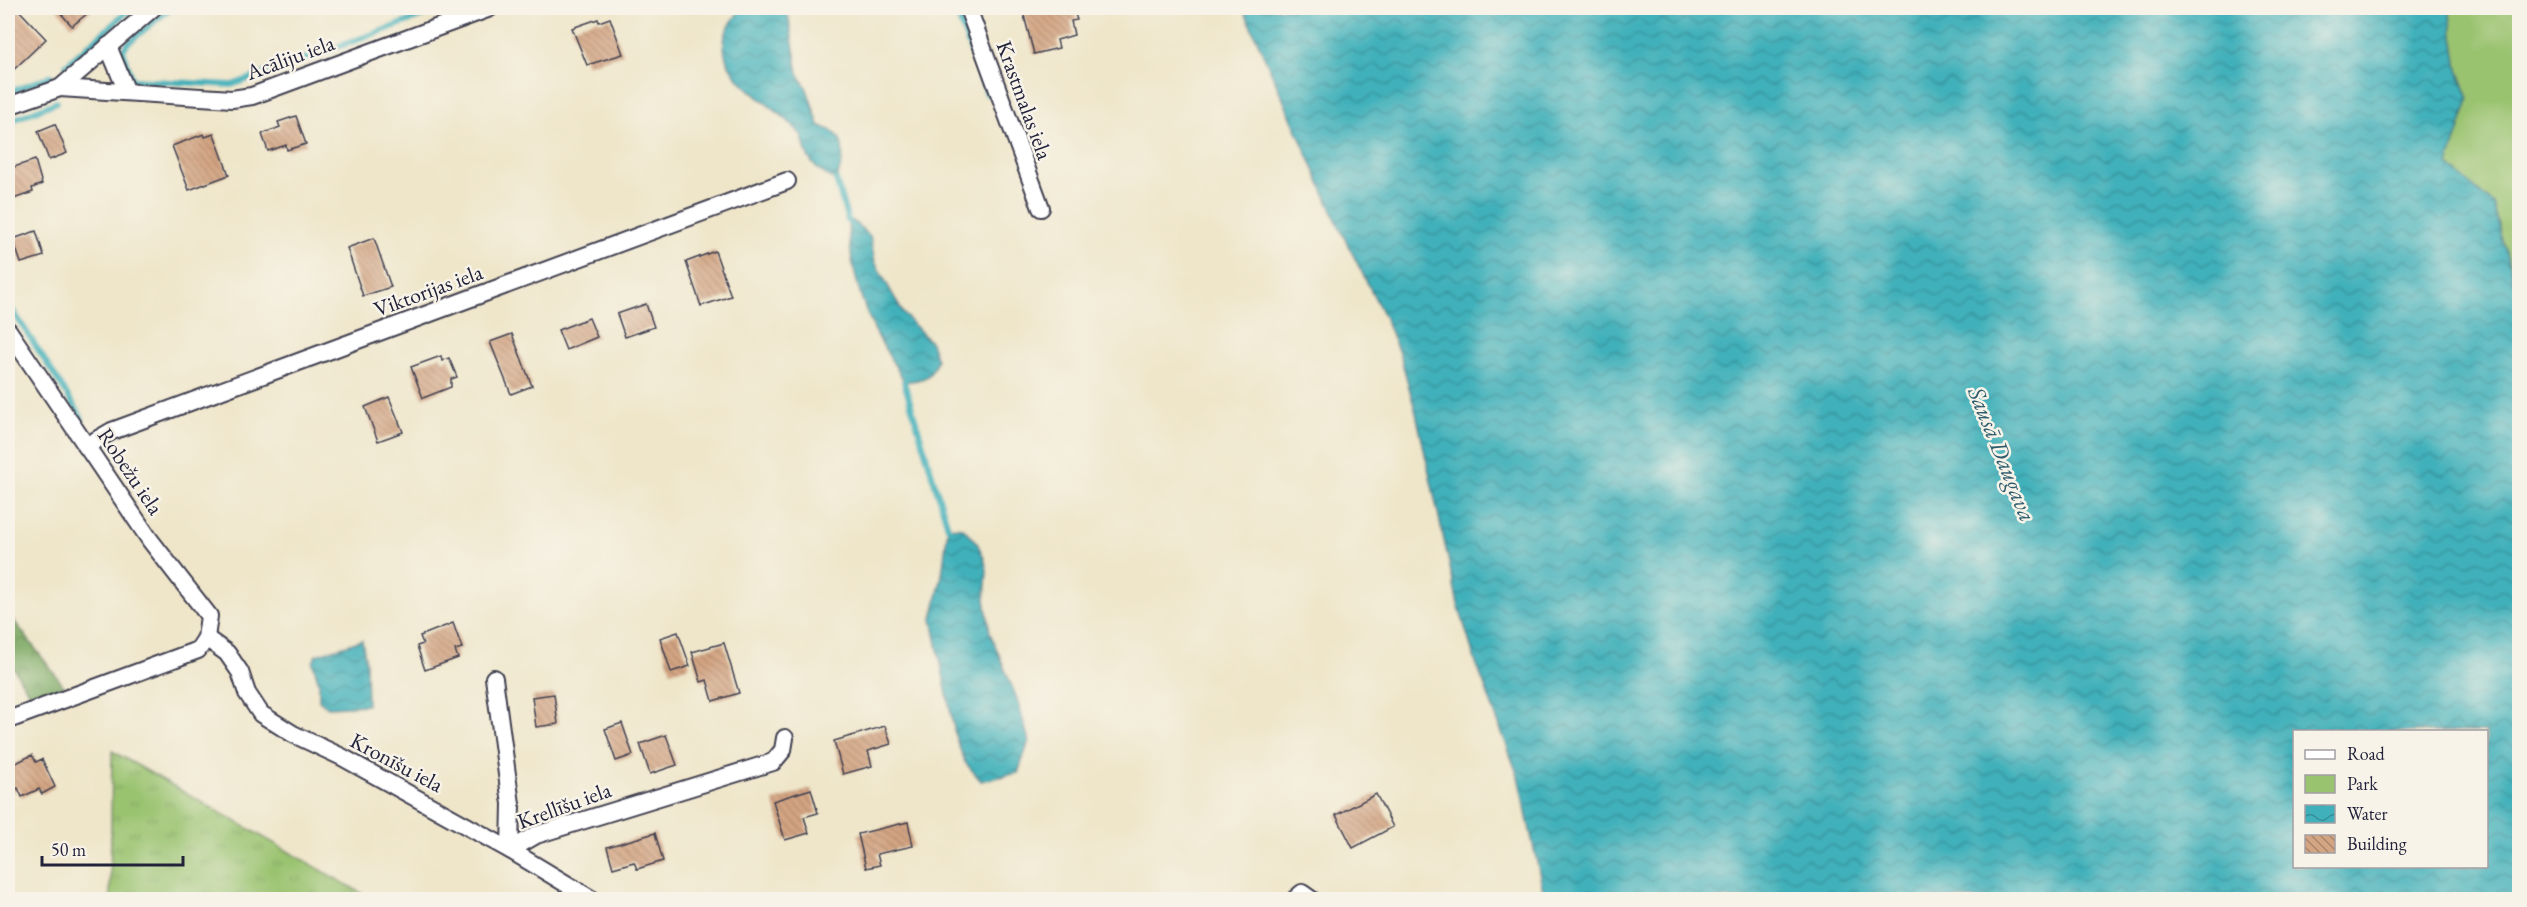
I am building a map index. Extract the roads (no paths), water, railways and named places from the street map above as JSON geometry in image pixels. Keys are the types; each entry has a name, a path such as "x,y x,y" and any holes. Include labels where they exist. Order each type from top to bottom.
{"street":[{"path":"8,106 60,87 153,8"},
{"name":"Acāliju iela","path":"60,87 232,99 252,96 490,8"},
{"name":"Krastmalas iela","path":"968,8 1041,208"},
{"path":"108,46 127,92"},
{"name":"Viktorijas iela","path":"86,446 112,431 787,181"},
{"name":"Robežu iela","path":"8,330 150,540 209,616 206,638"},
{"path":"8,720 198,650 206,638"},
{"name":"Kronīšu iela","path":"206,638 227,653 240,672 247,693 261,714 510,850 593,900"},
{"name":"Krellīšu iela","path":"494,678 512,804 510,850"},
{"name":"Krellīšu iela","path":"510,850 536,835 773,762 783,750 785,738"},
{"path":"1294,900 1302,893 1312,900"}],"water":[{"path":"741,8 787,8 798,73 807,89 819,125 836,134 842,145 842,163 836,180 816,168 807,154 800,133 750,90 729,66 724,52 725,36"},
{"name":"Sausā Daugava","path":"1243,8 2449,8 2458,70 2469,99 2448,165 2493,204 2517,293 2519,321 2519,899 1545,899 1518,776 1474,657 1458,604 1416,413 1401,358 1385,318 1340,229"},
{"path":"852,220 870,236 875,262 903,313 931,343 937,360 932,371 925,377 904,382 874,329 857,283 849,236 848,221"},
{"path":"948,527 963,528 977,543 984,558 987,570 985,599 990,633 1017,699 1029,741 1018,773 981,781 965,762 956,739 932,619 942,575"},
{"path":"362,640 366,663 367,705 328,707 319,700 319,683 313,663 316,655"}],"waterway":[{"path":"171,8 128,43 123,50 132,80 232,85 445,8"},
{"path":"955,8 987,94"},
{"path":"66,65 128,11"},
{"path":"8,93 51,76"},
{"path":"8,122 57,102"},
{"path":"836,180 848,221"},
{"path":"8,303 82,418"},
{"path":"904,382 948,527"}]}
